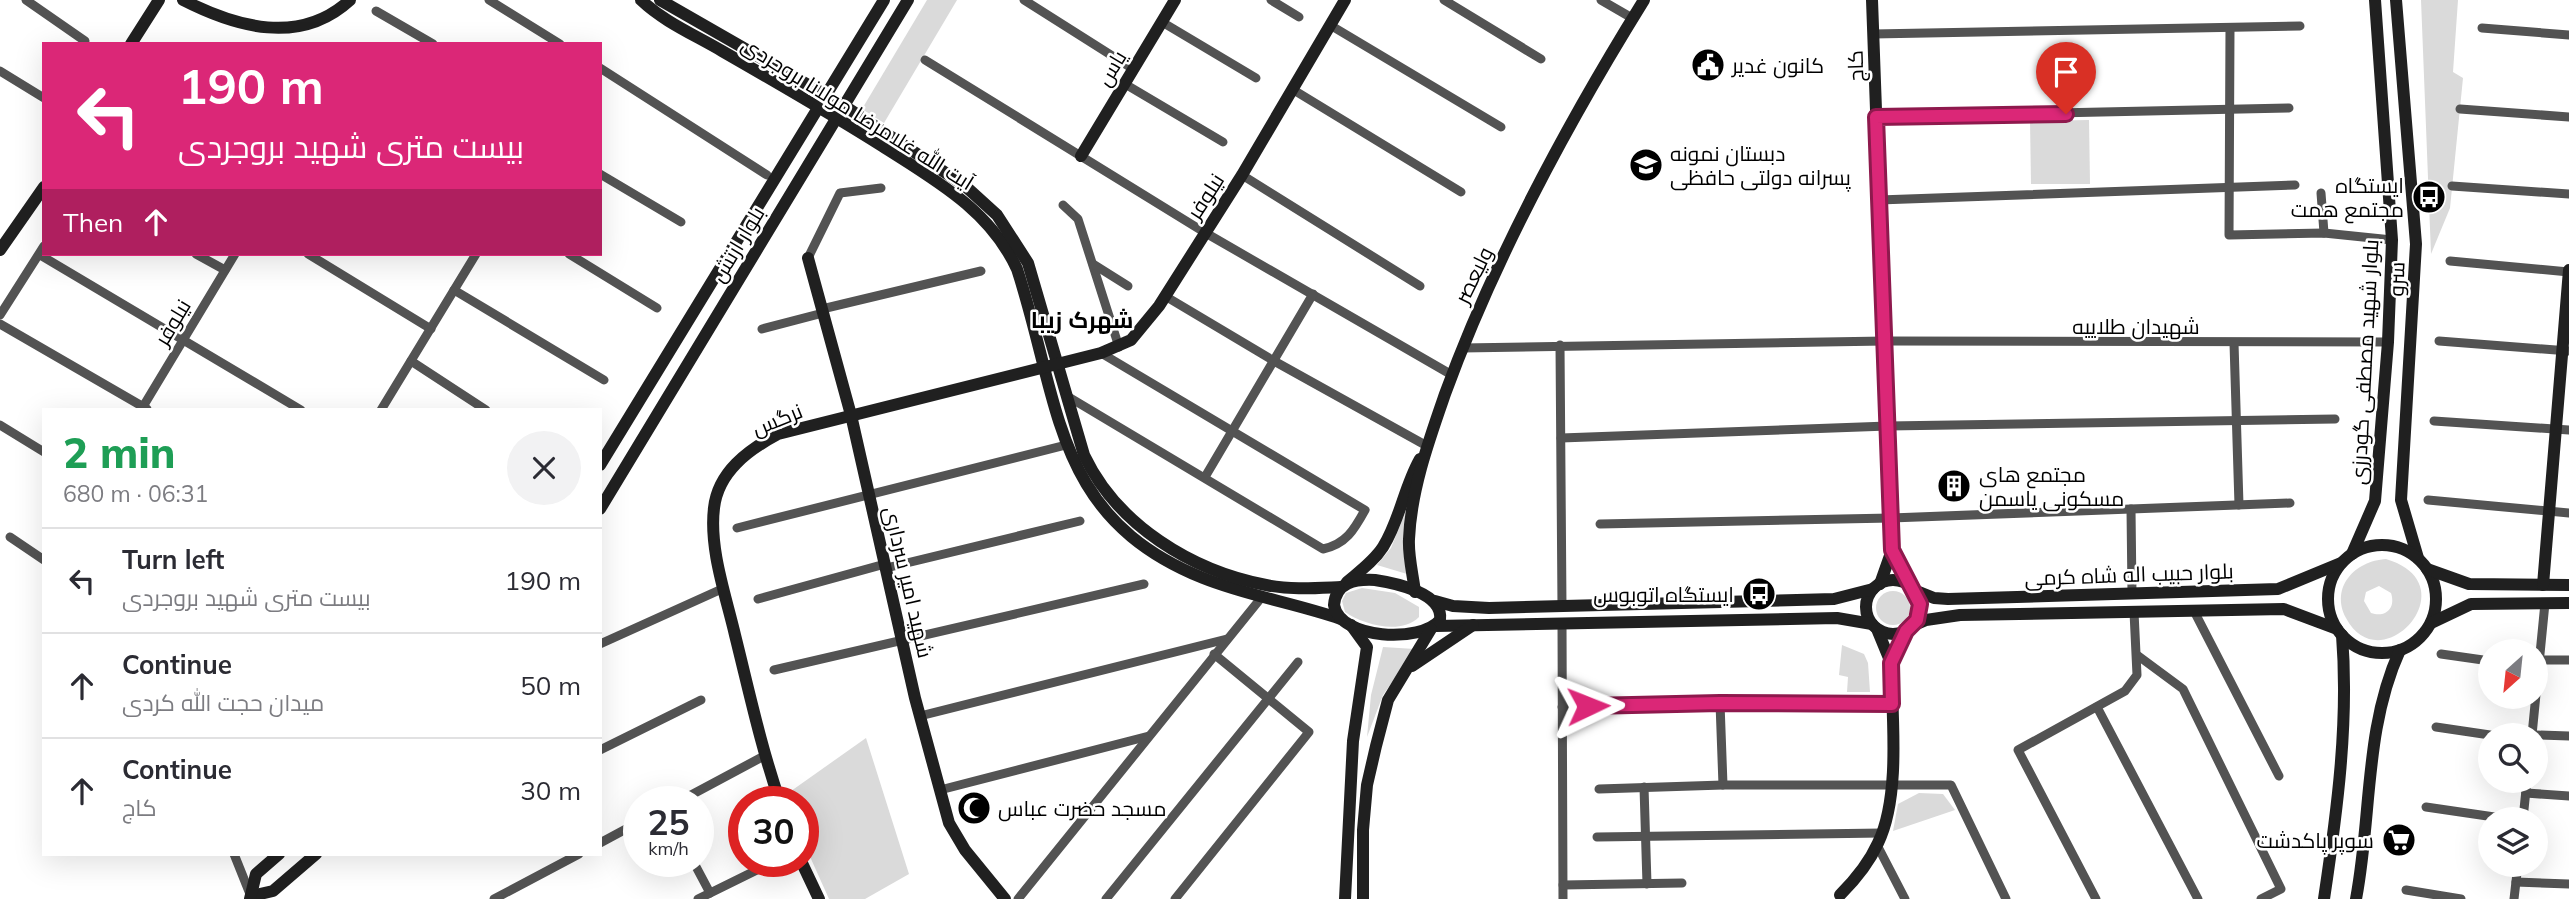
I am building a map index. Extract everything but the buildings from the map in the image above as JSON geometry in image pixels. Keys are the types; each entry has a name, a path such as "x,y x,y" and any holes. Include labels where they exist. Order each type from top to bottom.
{"main road":[{"path":"132,42 159,0"},
{"path":"183,0 237,23 265,29 305,25 334,13 349,0"},
{"name":"آیت الله غلامرضا مولانا بروجردی","path":"641,0 669,21 836,117 958,196 984,220 1012,258 1040,326"},
{"name":"آیت الله غلامرضا مولانا بروجردی","path":"660,0 843,105 964,185 991,207 1025,256 1066,445 1087,488 1124,531 1155,554 1186,570 1261,598 1346,622"},
{"name":"بلوار ارتش","path":"602,462 884,0"},
{"name":"بلوار ارتش","path":"602,506 908,0"},
{"name":"یاس","path":"1081,156 1175,0"},
{"name":"نیلوفر","path":"1050,364 1119,347 1142,331 1242,175 1345,0"},
{"name":"ولیعصر","path":"1415,592 1409,535 1427,446 1477,309 1581,105 1644,0"},
{"name":"کاج","path":"1871,0 1892,550 1877,587"},
{"name":"بلوار شهید مصطفی گودرزی","path":"2352,554 2375,501 2388,342 2392,240 2375,0"},
{"name":"سرو","path":"2396,0 2416,244 2401,500 2418,558"},
{"path":"0,250 42,190"},
{"name":"شهید امیر سرداری","path":"808,258 851,415 902,642 949,823 965,850 1005,899"},
{"path":"2543,585 2549,511 2562,429 2569,271"},
{"name":"آیت الله غلامرضا مولانا بروجردی","path":"1050,364 1065,396 1077,439 1091,469 1110,496 1136,523 1167,546 1195,561 1265,585 1298,588 1344,585"},
{"name":"نرگس","path":"775,786 764,755 724,588 714,534 714,508 732,467 760,444 778,435 1050,364"},
{"path":"1345,899 1353,741 1367,647 1334,605 1336,594 1383,548 1394,525 1408,480 1427,446"},
{"path":"2325,899 2342,760 2344,670 2339,632 2328,603 2331,582 2341,563 2364,548 2385,545 2406,550 2418,558 2427,569 2437,595 2431,623 2423,635 2400,650 2375,653 2351,643 2339,632"},
{"name":"کاج","path":"1892,550 1911,588"},
{"name":"بلوار حبیب اله شاه کرمی","path":"1911,588 1934,598 2278,589 2341,563"},
{"path":"2427,569 2469,583 2569,585"},
{"path":"1344,585 1375,580 1435,601 1468,607 1562,607 1834,599 1893,580 1911,588 1920,604 1891,663"},
{"path":"1261,598 1265,585"},
{"path":"1838,898 1880,839 1891,786 1891,663 1866,610 1877,587"},
{"path":"1363,899 1362,861 1367,785 1388,700 1441,616 1435,601"},
{"path":"2431,623 2471,604 2569,603"},
{"name":"بلوار حبیب اله شاه کرمی","path":"1909,628 1926,620 1960,615 2284,609 2339,632"},
{"path":"1346,622 1383,635 1474,624 1837,618 1874,626 1891,634 1909,628"},
{"path":"1409,668 1474,624"},
{"path":"2356,899 2374,738 2387,678 2400,650"},
{"path":"277,856 256,874 250,897 273,891 314,856"},
{"path":"809,877 819,899"}],"street":[{"path":"26,0 85,41"},
{"path":"489,0 557,42"},
{"path":"1024,0 1133,69"},
{"path":"1272,0 1299,17"},
{"path":"1444,0 1541,59"},
{"path":"1601,0 1632,18"},
{"path":"376,11 430,42"},
{"path":"1162,22 1256,78"},
{"path":"1330,25 1501,127"},
{"path":"1873,34 2300,26"},
{"path":"2230,28 2229,235 2324,233 2392,240"},
{"path":"2482,28 2569,35"},
{"path":"925,60 1204,232 1452,376"},
{"path":"602,69 767,175"},
{"path":"0,71 42,97"},
{"path":"1125,84 1223,142"},
{"path":"1292,89 1461,192"},
{"path":"1876,117 2289,108"},
{"path":"2460,109 2569,117"},
{"path":"602,175 681,222"},
{"path":"1242,175 1420,285"},
{"path":"1879,200 2295,185"},
{"path":"2452,186 2569,194"},
{"path":"808,258 840,193 881,188"},
{"path":"2321,193 2324,233"},
{"path":"1063,205 1078,219 1119,347"},
{"path":"0,315 42,251"},
{"path":"50,256 182,342 298,408"},
{"path":"199,256 225,271"},
{"name":"نیلوفر","path":"145,408 234,256"},
{"path":"311,256 431,329"},
{"path":"382,408 454,290 471,256"},
{"path":"572,256 657,308"},
{"path":"2450,261 2569,271"},
{"path":"1093,264 1128,286"},
{"path":"762,329 981,271"},
{"path":"454,290 604,380"},
{"path":"1205,477 1313,295"},
{"path":"1165,296 1274,361 1427,446"},
{"path":"0,324 142,408"},
{"name":"شهیدان طلاییه","path":"1462,348 1885,341 2388,342"},
{"path":"2439,341 2566,350"},
{"path":"2234,343 2239,505"},
{"path":"1560,345 1562,607"},
{"path":"1065,396 1323,549 1349,537 1365,510 1101,353"},
{"path":"411,362 483,408"},
{"path":"1561,438 1888,426 2334,419"},
{"path":"2434,421 2562,429"},
{"path":"0,425 42,451"},
{"path":"737,528 1066,445"},
{"path":"2428,500 2569,513"},
{"path":"1600,524 1891,518 2290,503"},
{"path":"2132,509 2132,593"},
{"path":"758,600 886,566 1080,521"},
{"path":"10,537 42,559"},
{"path":"774,670 1143,584"},
{"path":"602,643 724,588"},
{"path":"1017,899 1261,598"},
{"path":"2541,639 2546,603"},
{"path":"2194,611 2279,776"},
{"path":"2096,899 2018,750 2125,691 2137,675 2134,612"},
{"path":"1562,623 1563,899"},
{"path":"920,716 1227,639"},
{"path":"1175,899 1309,732 1214,654"},
{"path":"2441,654 2478,659"},
{"path":"2137,655 2183,689 2281,890 2261,899"},
{"path":"2548,664 2569,660"},
{"path":"1106,899 1298,662"},
{"path":"602,749 701,700"},
{"path":"1562,707 1720,703 1892,704"},
{"path":"1720,703 1723,785"},
{"path":"2097,707 2198,899"},
{"path":"2436,727 2478,733"},
{"path":"2548,735 2569,736"},
{"path":"940,790 1149,736"},
{"path":"707,786 764,755"},
{"path":"1600,789 1723,785 1951,785 2006,899"},
{"path":"1644,787 1647,884"},
{"path":"2524,807 2526,793 2569,796"},
{"path":"2426,807 2478,815"},
{"path":"602,842 623,831"},
{"path":"1597,837 1880,839 1905,899"},
{"path":"235,856 250,897"},
{"path":"494,899 574,856"},
{"path":"702,877 710,893"},
{"path":"698,899 742,877"},
{"path":"2514,899 2517,877"},
{"path":"2516,882 2569,884"},
{"path":"1563,885 1682,883"},
{"path":"2406,890 2461,899"}],"shaded area":[{"path":"927,0 957,0 884,123 862,109"},
{"path":"2421,0 2458,0 2453,72 2463,78 2450,208 2431,254"},
{"path":"2089,120 2090,184 2031,184 2030,121"},
{"path":"1414,491 1403,540 1407,574 1377,565 1391,548"},
{"path":"2386,559 2410,571 2421,588 2420,606 2411,623 2396,635 2379,640 2361,635 2346,618 2341,596 2348,578 2356,570","holes":["2379,586 2391,593 2391,607 2385,613 2371,613 2364,601 2366,592"]},
{"path":"1362,588 1395,593 1419,607 1419,617 1403,626 1393,627 1372,624 1353,617 1345,612 1342,601 1346,593"},
{"path":"1893,591 1905,596 1910,608 1905,620 1893,625 1881,620 1876,608 1881,596"},
{"path":"1842,645 1864,654 1868,663 1870,692 1847,692 1848,677 1839,675"},
{"path":"1383,647 1415,649 1383,695 1367,737 1371,695"},
{"path":"866,738 909,874 865,899 829,899 819,877 819,786 798,786"},
{"path":"1919,793 1943,794 1955,810 1893,831 1898,804"}],"place":[{"name":"کانون غدیر","path":"1708,65"},
{"name":"دبستان نمونه پسرانه دولتی حافظی","path":"1646,165"},
{"name":"ایستگاه مجتمع همت","path":"2429,197"},
{"name":"مجتمع های مسکونی یاسمن","path":"1954,486"},
{"name":"ایستگاه اتوبوس","path":"1759,594"},
{"name":"مسجد حضرت عباس","path":"974,808"},
{"name":"سوپر پاکدشت","path":"2399,840"}],"district":[{"name":"شهرک زیبا","path":"1082,319"}],"route":[{"path":"1588,706 1720,703 1892,704 1891,663 1906,631 1917,620 1920,604 1892,550 1876,117 2066,114"}]}
